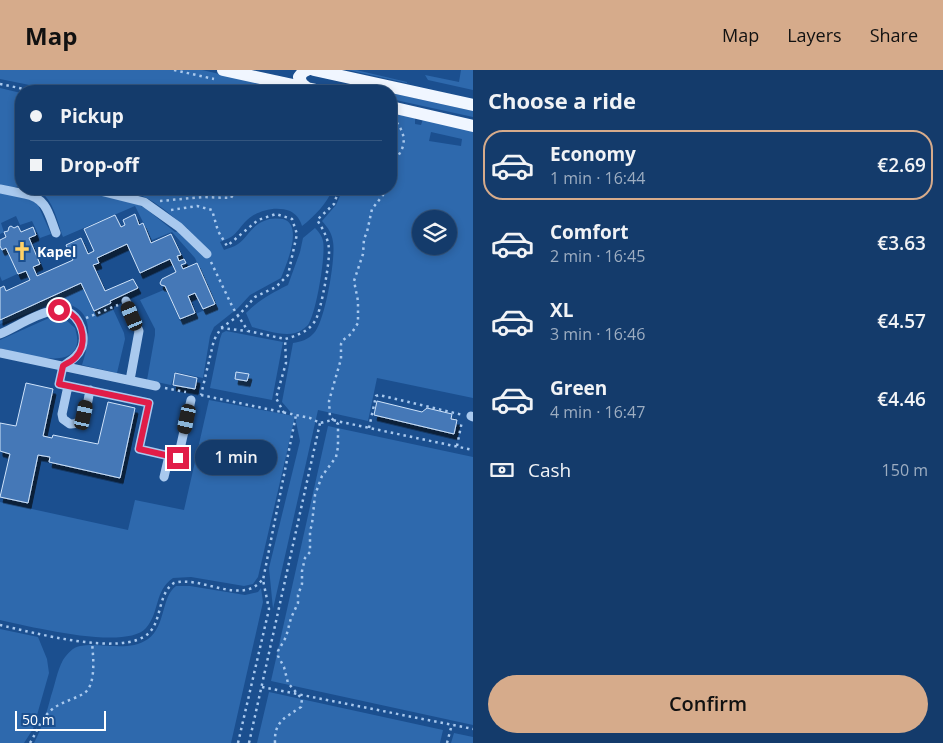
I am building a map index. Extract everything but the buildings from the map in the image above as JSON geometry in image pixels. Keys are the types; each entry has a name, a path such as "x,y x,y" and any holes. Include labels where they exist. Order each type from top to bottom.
{"main road":[{"path":"223,70 293,85"},
{"path":"303,85 299,77 307,70"},
{"path":"314,70 382,85"},
{"path":"397,88 473,105"},
{"path":"397,108 473,126"}],"street":[{"path":"0,189 15,190"},
{"path":"32,195 41,200 46,208 56,233"},
{"path":"116,195 144,202 179,228 207,254"},
{"path":"126,302 139,331 135,400"},
{"path":"0,334 41,314 59,310 70,313 78,321 82,329 82,346 76,357 63,366 59,384 149,403 139,449 178,458 191,400"},
{"path":"0,353 156,386"},
{"path":"68,386 62,414 63,419 70,424 78,424 83,418 90,390"},
{"path":"164,477 169,456"}],"path":[{"path":"0,84 15,87"},
{"path":"397,123 404,138 402,152 397,158"},
{"path":"144,202 203,197 232,198 233,195"},
{"path":"221,328 248,331 286,339 300,335 314,323 320,309 329,250 326,233 318,220 334,204 337,195"},
{"path":"275,743 275,733 282,720 301,707 302,699 288,683 278,651 286,637 291,618 298,603 305,558 310,552 310,531 315,495 322,476 336,457 338,424 332,420 329,401 341,359 340,348 343,340 351,334 358,323 358,301 354,281 363,254 364,239 372,209 383,195"},
{"path":"157,211 197,206 212,210 218,231 226,246 258,220 276,214 292,219 297,234 288,275 276,287 255,297 238,316 221,328 214,340 201,395"},
{"path":"207,254 238,316 248,331"},
{"path":"78,321 126,302"},
{"path":"284,413 276,398 286,364 286,339"},
{"path":"156,386 310,418 320,423 332,420 473,450"},
{"path":"369,428 376,396 379,396 469,416 457,446"},
{"path":"238,743 269,610 263,580 296,415"},
{"path":"249,743 320,423"},
{"path":"0,625 58,639 92,642 134,641 150,632 166,590 174,583 190,582 228,590 245,590 257,587 263,580"},
{"path":"30,743 39,722 54,708 85,693 90,684 94,664 92,642"},
{"path":"262,687 473,729"},
{"path":"447,743 452,724"}],"shaded area":[{"path":"0,70 202,70 268,85 30,85 0,79"},
{"path":"348,70 356,70 407,83"},
{"path":"461,70 473,70 473,90 428,80 425,75 459,82"},
{"path":"0,88 15,92 15,187 0,185"},
{"path":"397,94 473,111 473,117 397,100"},
{"path":"397,114 415,118 415,124 421,125 423,119 473,131 473,398 377,378 368,421 318,410 273,609 269,568 300,441 295,417 258,577 253,584 244,586 191,577 173,578 163,589 146,628 135,635 98,637 76,635 0,620 0,502 128,530 135,500 184,510 209,400 294,416 282,402 293,343 310,337 318,327 326,303 333,261 332,239 322,221 336,205 340,195 397,195","holes":["431,132 462,139 461,146 429,141"]},
{"path":"0,193 31,199 38,205 51,234 40,238 32,221 20,225 16,216 1,223 4,232 0,234"},
{"path":"44,195 103,195 135,203 145,208 175,232 188,229 165,210 140,195 330,195 320,209 302,226 298,217 290,211 284,209 266,210 249,218 233,235 220,242 224,250 235,246 256,225 276,218 283,219 289,223 293,237 292,246 281,278 250,295 238,308 214,327 210,336 203,378 175,372 171,385 147,380 155,329 140,300 166,289 180,321 216,305 195,258 172,232 152,240 135,206 63,237"},
{"path":"315,228 323,239 324,248 317,297 308,325 297,333 291,334 252,327 246,313 266,297 288,285 303,238"},
{"path":"0,241 5,241 26,270 2,281 0,276"},
{"path":"80,276 107,296 124,333 125,339 117,373 82,365 87,343 87,324 84,316 78,309 69,304 56,302 0,324 0,312"},
{"path":"56,316 66,320 75,328 77,343 73,352 66,357 43,358 0,348 0,340"},
{"path":"226,331 283,342 272,400 210,388 220,339 222,333"},
{"path":"328,426 473,457 473,725 271,681"},
{"path":"176,586 190,586 245,595 258,592 261,588 263,602 231,743 34,743 44,720 59,669 68,653 80,646 123,646 140,643 148,639 158,627 168,597"},
{"path":"0,629 38,637 47,659 49,673 33,729 24,743 0,743"},
{"path":"269,692 443,730 440,743 257,743"},
{"path":"454,733 473,737 473,743 451,743"}],"place":[{"name":"Kapel","path":"22,251"}],"route":[{"path":"59,310 70,313 78,321 83,337 82,346 76,357 63,366 59,384 149,403 139,449 178,458"}]}
